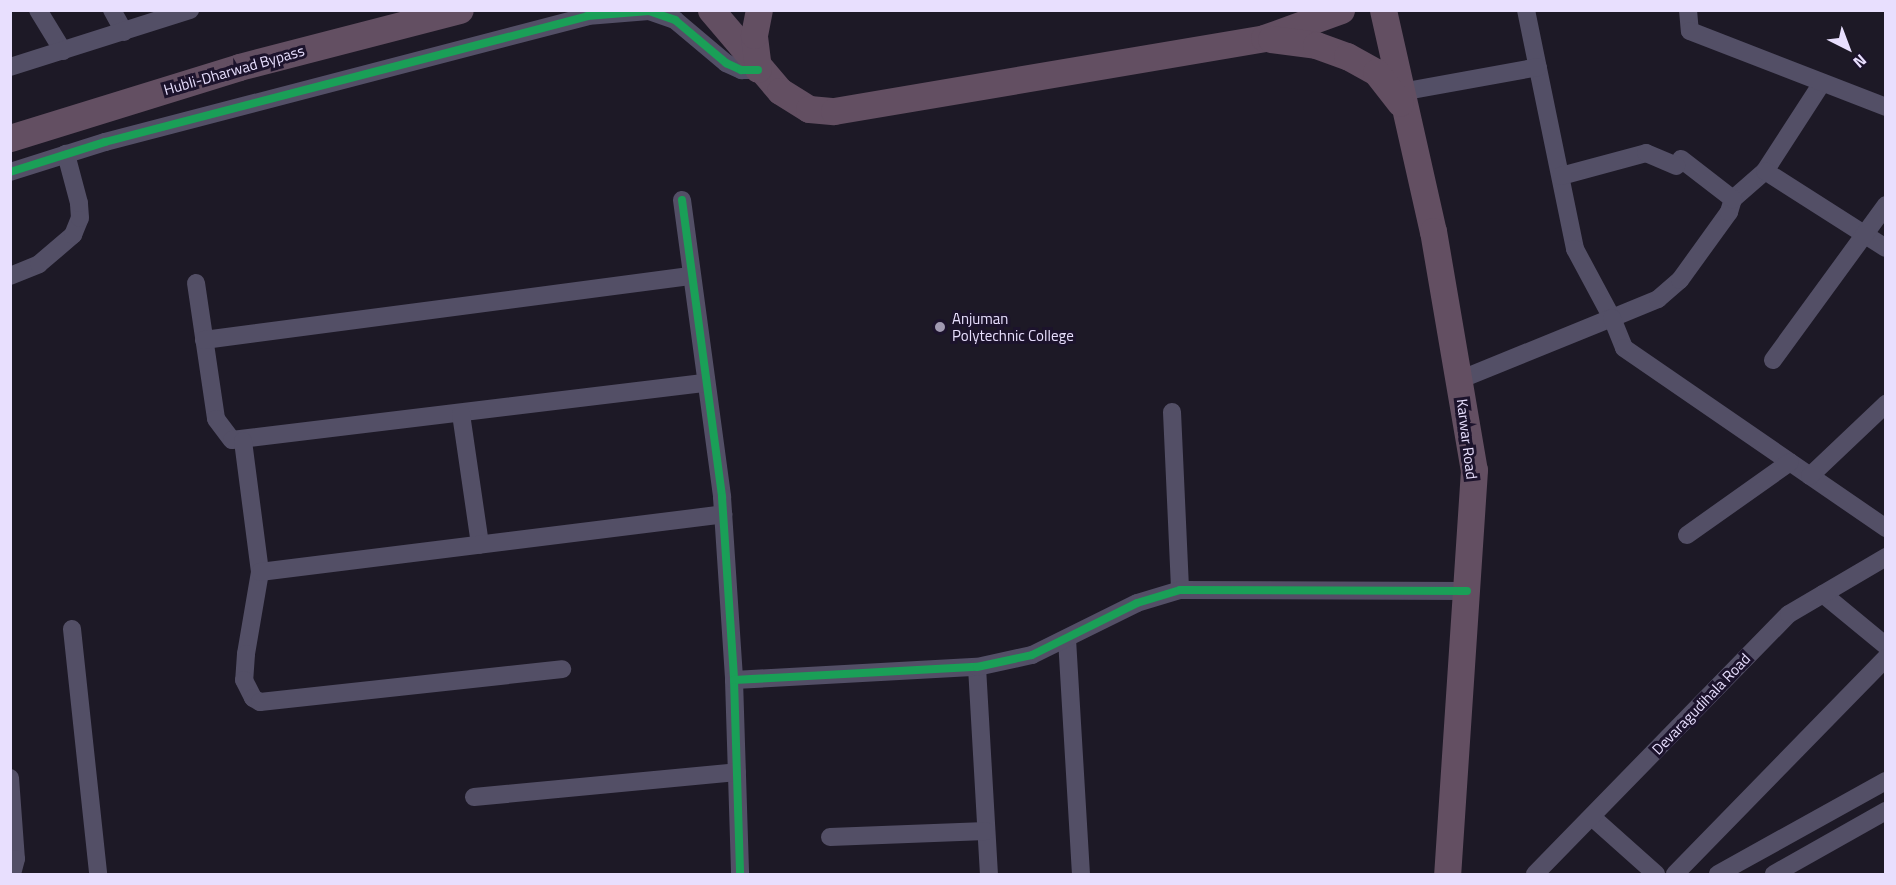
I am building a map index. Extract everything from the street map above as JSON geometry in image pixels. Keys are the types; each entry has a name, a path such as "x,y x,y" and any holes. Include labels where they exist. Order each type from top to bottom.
{"highway":[{"name":"Hubli-Dharwad Bypass","path":"10,138 239,67 460,10"},
{"path":"711,10 731,31 758,70 780,91 809,109 834,111 1264,38 1341,10"},
{"path":"758,70 754,35 759,10"},
{"name":"Karwar Road","path":"1383,10 1433,231 1474,470 1447,874"},
{"path":"1264,38 1316,45 1376,72 1403,104"}],"street":[{"path":"38,10 63,51"},
{"path":"112,10 124,32"},
{"path":"12,65 190,10"},
{"path":"1526,10 1575,249 1612,318 1624,348 1886,528"},
{"path":"1688,10 1690,30 1886,107"},
{"path":"10,172 66,154 587,16 649,11 675,20 726,63 741,70 758,70"},
{"path":"1403,104 1538,67"},
{"path":"1459,380 1658,299 1680,280 1729,212 1733,199 1765,171 1822,83"},
{"path":"1561,176 1646,153 1679,163 1733,199"},
{"path":"10,276 39,264 73,235 79,203 66,154"},
{"path":"1765,171 1886,248"},
{"path":"682,200 723,514 734,680 740,874"},
{"path":"1773,360 1886,205"},
{"path":"204,340 692,276"},
{"path":"196,283 216,419 232,440 243,441 706,383"},
{"path":"1810,476 1886,405"},
{"path":"1172,412 1180,590"},
{"path":"461,414 480,544"},
{"path":"243,441 260,573 244,680 252,698 260,702 562,669"},
{"path":"1687,535 1790,462"},
{"path":"260,573 723,514"},
{"name":"Devaragudihala Road","path":"1535,874 1789,614 1886,557"},
{"path":"734,680 976,667 1032,655 1137,603 1180,590 1467,591"},
{"path":"1823,594 1886,646"},
{"path":"72,629 98,874"},
{"path":"1081,874 1083,631"},
{"path":"1675,874 1886,658"},
{"path":"976,667 988,874"},
{"path":"474,797 737,772"},
{"path":"10,778 16,859 12,874"},
{"path":"1718,874 1886,781"},
{"path":"1774,874 1886,811"},
{"path":"1592,817 1656,874"},
{"path":"830,837 986,831"}],"cycle path":[{"path":"10,172 105,142 587,16 649,11 675,20 726,63 741,70 758,70"},
{"path":"682,200 722,497 734,680 740,874"},
{"path":"734,680 977,667 1032,655 1137,603 1180,590 1467,591"}],"place":[{"name":"Anjuman Polytechnic College","path":"940,327"}]}
